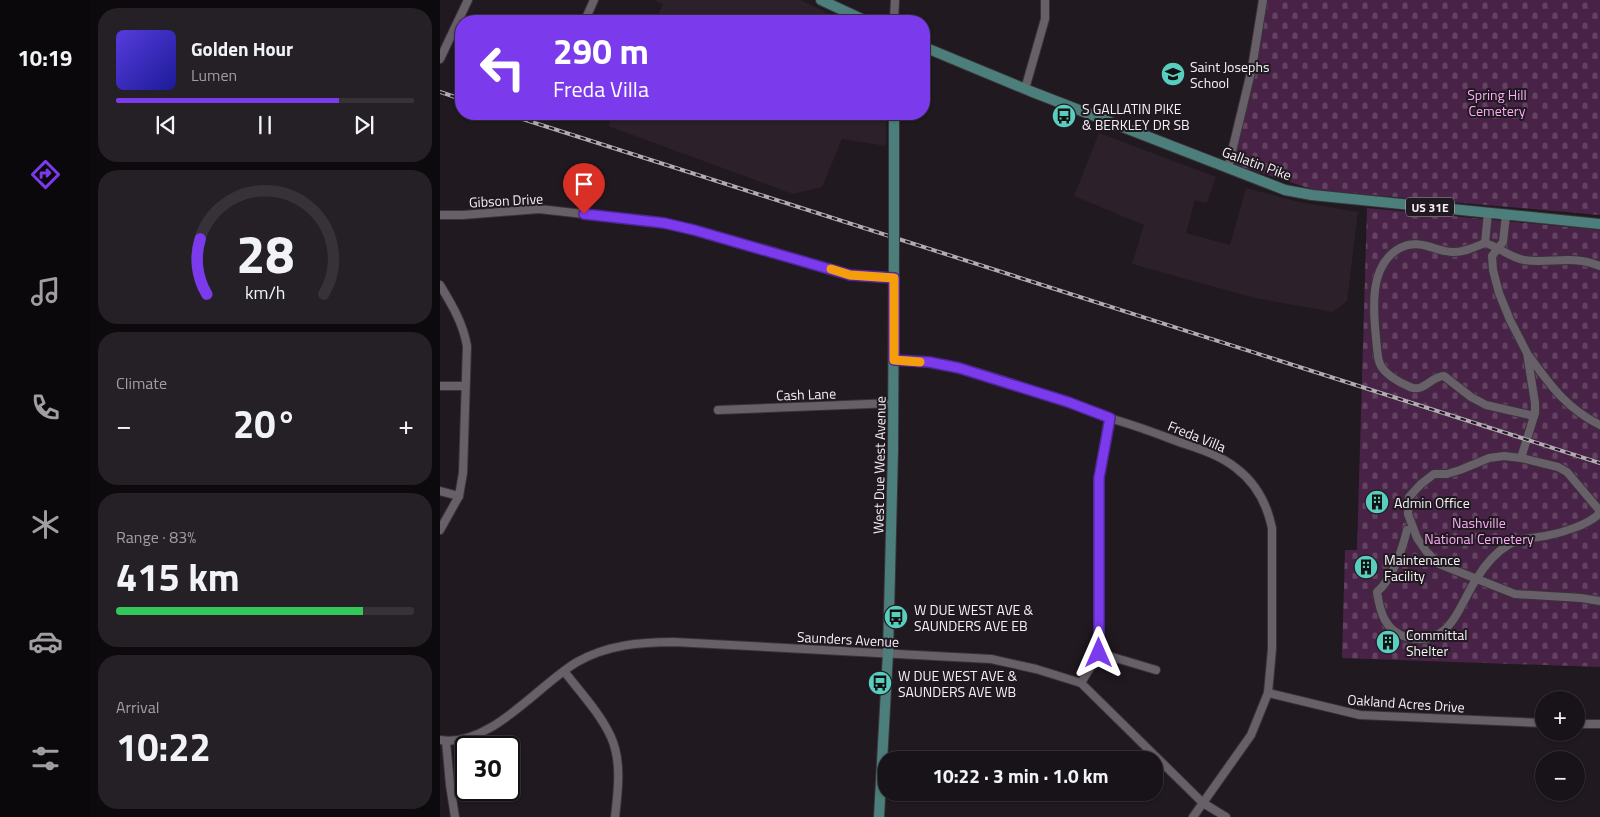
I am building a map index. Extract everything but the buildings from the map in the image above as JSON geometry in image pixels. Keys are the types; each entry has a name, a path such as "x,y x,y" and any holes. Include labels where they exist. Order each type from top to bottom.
{"main road":[{"path":"822,0 853,15"},
{"name":"Gallatin Pike","path":"930,49 1025,89 1285,190 1312,196 1600,224"},
{"name":"West Due West Avenue","path":"879,817 888,653 894,404 894,120"}],"street":[{"path":"461,15 468,0"},
{"path":"587,15 594,0"},
{"path":"894,15 895,0"},
{"path":"1025,89 1045,19 1045,0"},
{"path":"1228,168 1252,70 1263,0"},
{"path":"440,60 455,28"},
{"name":"Gibson Drive","path":"440,215 539,209 664,223 850,275 894,278"},
{"path":"1485,243 1488,213"},
{"path":"1506,215 1503,242 1492,258 1494,279 1510,320 1527,353 1558,394 1571,407 1600,425"},
{"path":"1485,243 1521,259 1576,259 1600,266"},
{"path":"1485,243 1476,247 1451,252 1423,244 1414,244 1402,247 1390,255 1383,264 1376,287 1374,312 1380,366 1392,377 1411,388 1422,388 1434,379 1444,376 1470,397 1486,405 1534,416"},
{"path":"440,285 460,320 466,346 465,441 459,496 440,530"},
{"path":"1520,458 1534,416 1535,403 1527,353"},
{"name":"Freda Villa","path":"894,360 929,362 959,368 1068,402 1224,459 1253,484 1263,499 1269,511 1272,528 1272,649 1268,693 1251,735 1193,817"},
{"path":"440,386 465,386"},
{"name":"Cash Lane","path":"718,410 894,404"},
{"path":"1081,683 1099,653 1099,478 1110,418"},
{"path":"1408,530 1401,552 1384,586 1377,592 1385,622 1390,628 1401,635 1414,639 1424,639 1439,634 1448,628 1477,578 1496,554 1510,544 1526,538 1547,536 1590,522 1600,512 1568,472 1558,467 1504,456 1489,458 1453,472 1434,474 1409,497 1408,514 1417,538 1426,551 1439,564 1477,578 1515,594 1600,601"},
{"path":"440,491 459,496"},
{"name":"Saunders Avenue","path":"443,741 469,737 500,723 564,671 589,656 617,646 641,642 674,642 991,659 1036,669 1081,683 1203,803 1226,817"},
{"path":"1099,653 1156,670"},
{"path":"564,671 596,712 611,737 616,756 618,778 615,817"},
{"name":"Oakland Acres Drive","path":"1268,693 1360,715 1535,723"},
{"path":"1585,724 1600,724"},
{"path":"443,741 455,817"}],"shaded area":[{"path":"653,0 800,0 832,15 658,15 663,4"},
{"path":"611,120 886,120 886,146 842,139 822,187 793,194 608,126"},
{"path":"1099,133 1216,177 1207,203 1195,200 1186,233 1230,245 1246,188 1299,202 1358,212 1347,301 1333,312 1255,298 1132,264 1144,225 1074,196"}],"green space":[{"name":"Spring Hill Cemetery","path":"1265,0 1600,0 1600,215 1315,190 1232,164"},
{"name":"Nashville National Cemetery","path":"1367,208 1600,230 1600,667 1342,658 1345,550 1357,550"}],"railway":[{"path":"440,92 455,97"},
{"path":"526,120 1600,463"}],"slow traffic":[{"path":"831,269 850,275 894,278 894,360 920,362"}],"place":[{"name":"Saint Josephs School","path":"1173,74"},
{"name":"S GALLATIN PIKE & BERKLEY DR SB","path":"1064,116"},
{"name":"Admin Office","path":"1377,502"},
{"name":"Maintenance Facility","path":"1366,567"},
{"name":"W DUE WEST AVE & SAUNDERS AVE EB","path":"896,617"},
{"name":"Committal Shelter","path":"1388,642"},
{"name":"W DUE WEST AVE & SAUNDERS AVE WB","path":"880,683"}],"route":[{"path":"584,214 664,223 850,275 894,278 894,360 929,362 959,368 1068,402 1110,418 1099,478 1099,653"}]}
